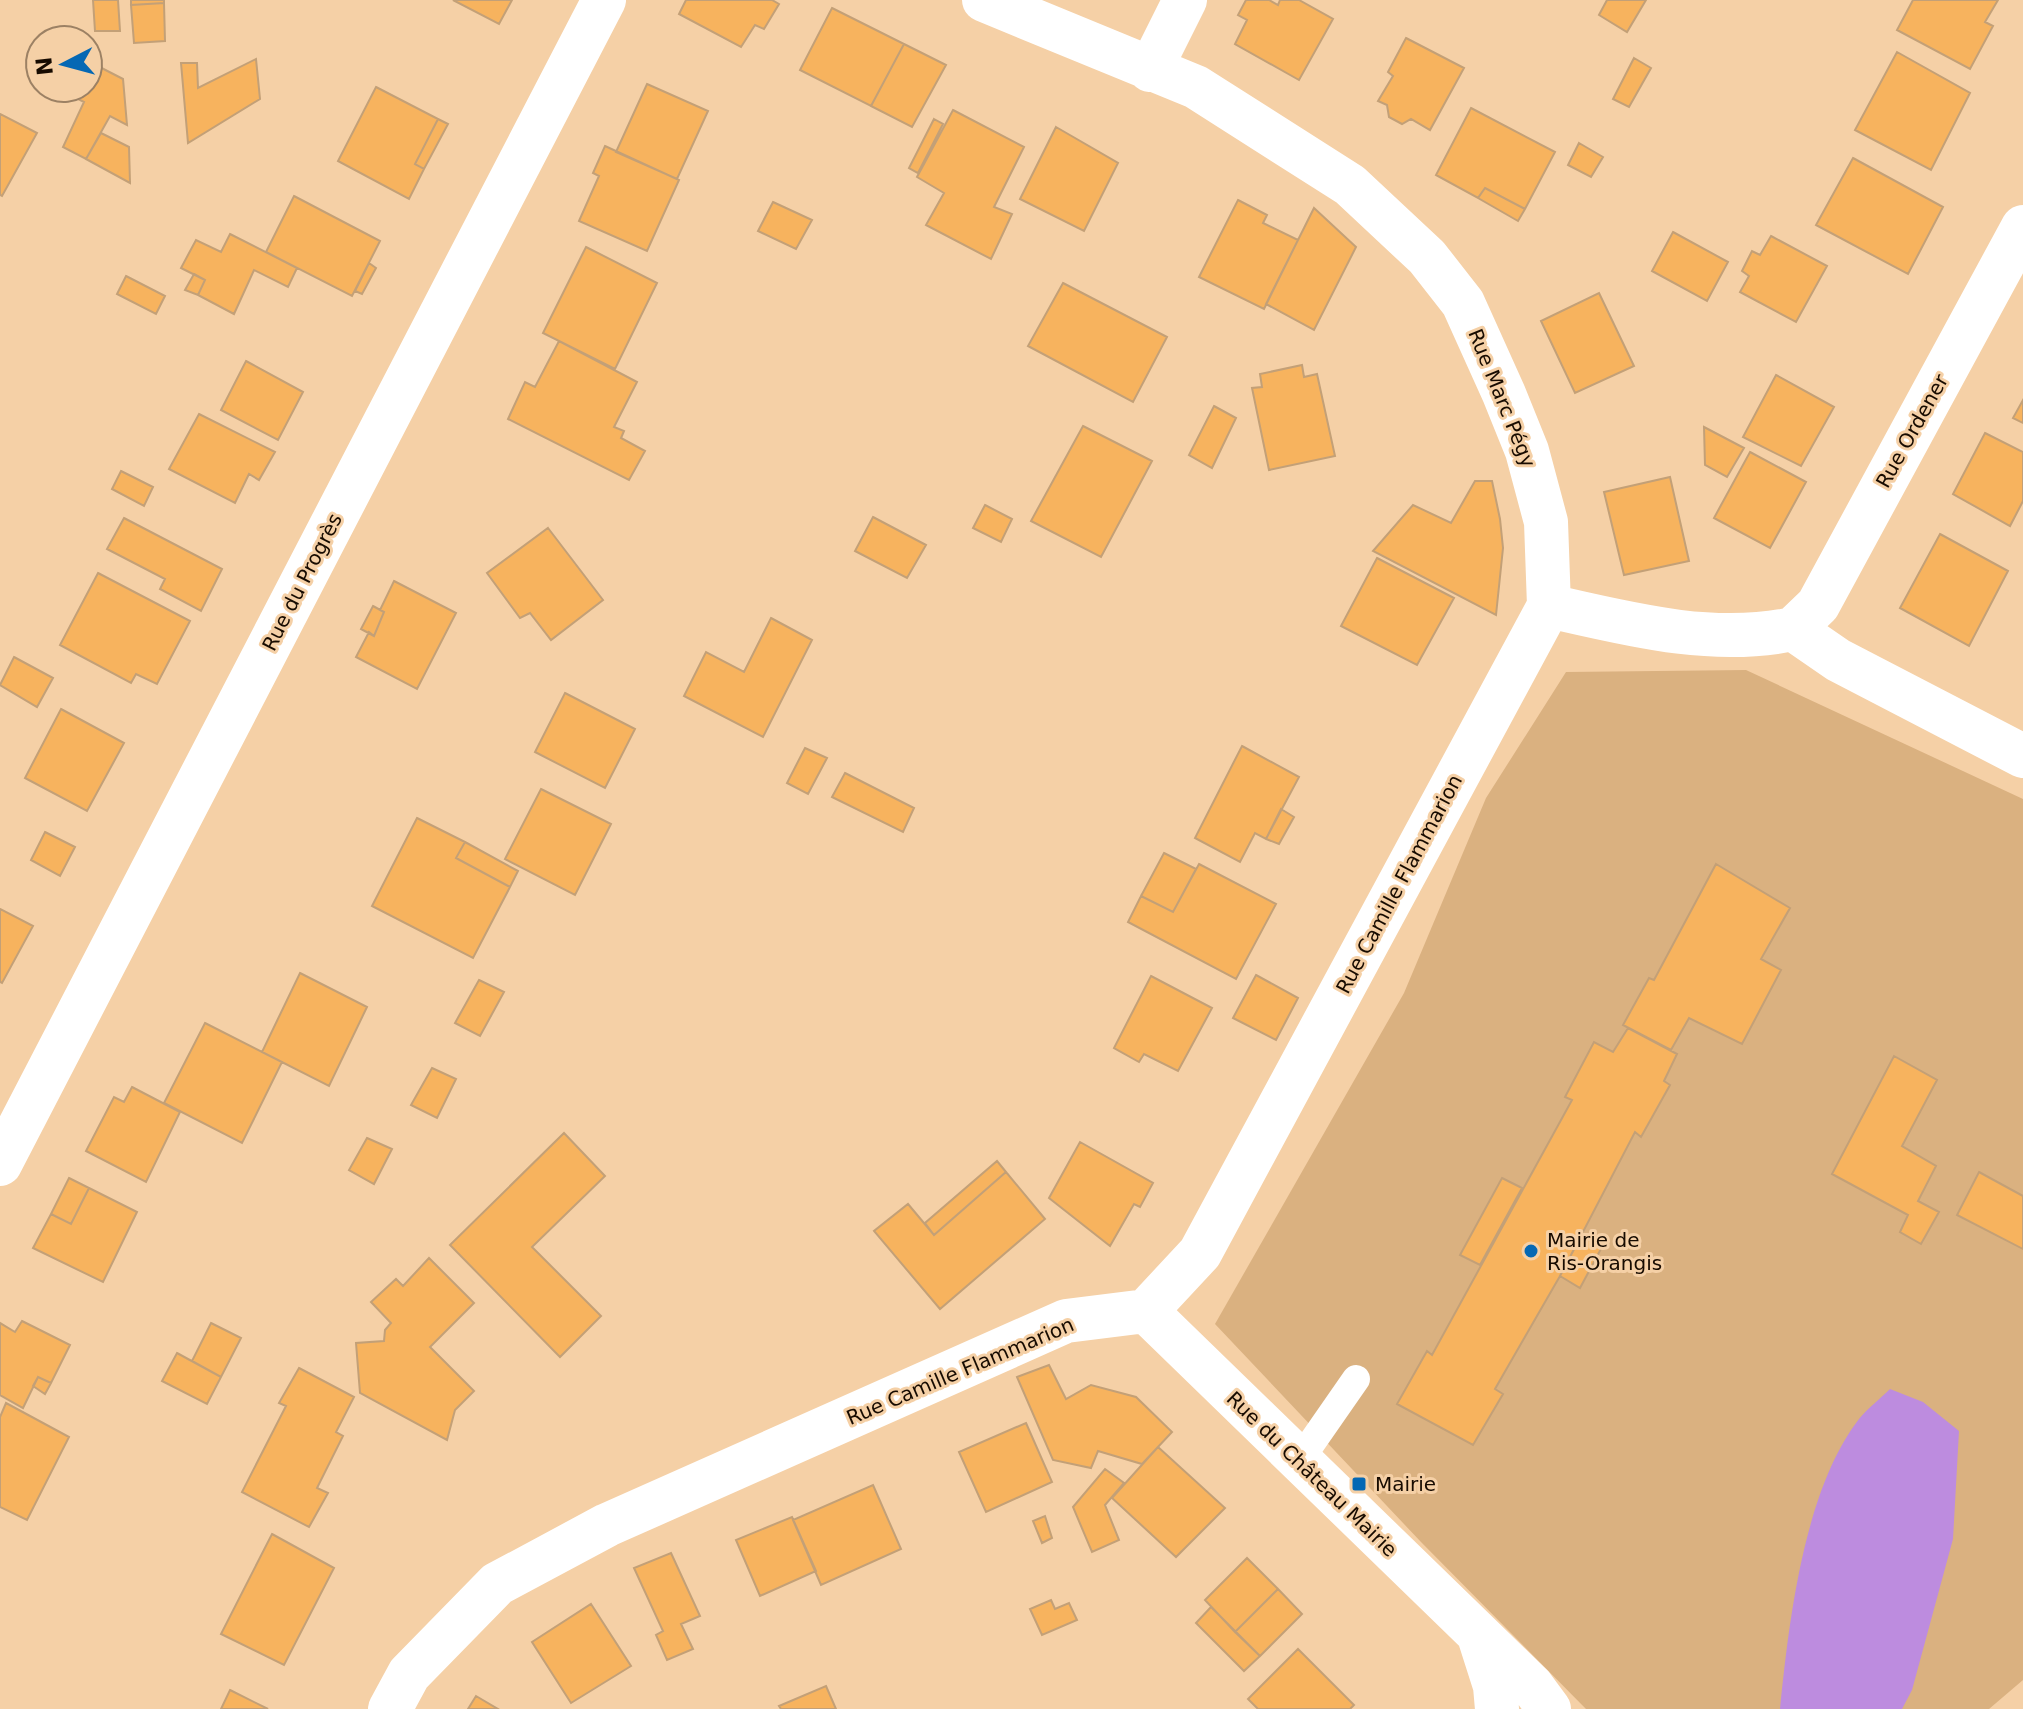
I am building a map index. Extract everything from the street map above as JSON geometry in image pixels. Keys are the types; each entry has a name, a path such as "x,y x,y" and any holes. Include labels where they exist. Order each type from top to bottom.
{"street":[{"name":"Rue du Progrès","path":"0,1164 604,0"},
{"name":"Rue Marc Pégy","path":"984,0 1196,87 1350,185 1427,257 1463,303 1527,451 1546,522 1549,606"},
{"path":"1150,70 1185,0"},
{"name":"Rue Ordener","path":"1793,629 1818,605 2023,227"},
{"path":"1549,606 1659,630 1763,635 1793,629 1838,660 2023,756"},
{"name":"Rue Camille Flammarion","path":"390,1709 409,1674 497,1584 607,1525 1066,1321 1146,1311 1200,1253 1549,606"},
{"name":"Rue du Château Mairie","path":"1146,1311 1479,1636 1521,1703"}],"lane":[{"path":"1299,1461 1356,1379"}],"shaded area":[{"path":"1746,670 2023,799 2023,1680 1989,1709 1586,1709 1421,1542 1215,1324 1404,993 1486,798 1566,672"},
{"path":"1890,1389 1923,1402 1959,1431 1953,1539 1912,1690 1902,1709 1780,1709 1794,1597 1812,1519 1840,1448 1859,1419"}],"building":[{"path":"93,0 118,0 120,31 104,31 104,24 95,24"},
{"path":"131,0 164,0 164,3 131,5"},
{"path":"453,0 512,0 499,24"},
{"path":"686,0 772,0 779,4 764,29 755,25 741,47 679,14"},
{"path":"1246,0 1269,0 1278,5 1280,0 1299,0 1333,19 1299,80 1235,44 1247,20 1238,15"},
{"path":"1607,0 1646,0 1627,32 1599,15"},
{"path":"1913,0 1998,0 1985,22 1993,26 1970,69 1897,30"},
{"path":"164,3 165,41 134,43 131,5"},
{"path":"832,8 904,44 871,106 800,70"},
{"path":"1406,38 1464,68 1430,130 1411,119 1402,124 1389,117 1387,105 1378,101 1393,76 1388,72"},
{"path":"904,44 946,65 912,127 871,106"},
{"path":"1897,52 1970,93 1931,170 1855,130"},
{"path":"1634,58 1651,68 1629,107 1613,99"},
{"path":"256,59 260,99 188,143 181,63 197,63 198,88"},
{"path":"104,69 123,79 127,125 110,116 86,159 63,147 83,104 104,104"},
{"path":"647,84 708,111 677,179 616,152"},
{"path":"376,87 438,119 415,164 424,169 409,199 338,161"},
{"path":"1471,108 1555,152 1525,209 1485,188 1478,198 1436,175"},
{"path":"953,110 1024,147 994,207 1012,214 991,259 926,225 944,193 917,177"},
{"path":"0,114 37,133 2,196 0,195"},
{"path":"438,119 448,124 424,169 415,164"},
{"path":"934,119 943,124 918,173 909,168"},
{"path":"1056,127 1118,163 1084,231 1020,199"},
{"path":"101,133 129,147 130,183 86,159"},
{"path":"1579,143 1603,157 1591,177 1568,165"},
{"path":"605,146 679,180 647,251 579,221 599,176 593,173"},
{"path":"1853,158 1943,207 1908,274 1816,225"},
{"path":"1485,188 1525,209 1518,221 1478,198"},
{"path":"294,196 380,241 352,296 266,252"},
{"path":"1238,200 1267,215 1263,223 1298,240 1264,309 1199,277"},
{"path":"773,202 812,220 796,249 758,231"},
{"path":"1314,208 1356,247 1314,330 1266,304"},
{"path":"1673,232 1728,262 1707,301 1652,271"},
{"path":"230,234 297,268 288,287 254,270 234,314 198,295 205,280 181,268 196,240 221,252"},
{"path":"1771,236 1827,266 1796,322 1740,292 1749,276 1742,271 1752,251 1760,255"},
{"path":"586,247 657,283 615,369 543,333"},
{"path":"369,263 376,268 362,294 355,291"},
{"path":"194,274 205,280 198,295 185,290"},
{"path":"126,276 165,296 156,314 117,294"},
{"path":"1063,283 1167,337 1133,402 1028,346"},
{"path":"1599,293 1634,366 1575,393 1541,321"},
{"path":"559,341 637,382 614,427 624,431 621,438 645,451 629,480 508,419 525,382 535,387"},
{"path":"246,361 303,392 278,440 221,410"},
{"path":"1302,365 1304,377 1317,374 1335,456 1269,470 1252,388 1262,387 1260,374"},
{"path":"1776,375 1834,407 1801,466 1743,437"},
{"path":"2023,400 2023,423 2013,418"},
{"path":"1214,406 1236,418 1212,468 1189,455"},
{"path":"199,414 275,452 259,480 249,474 235,503 169,469"},
{"path":"1083,426 1152,461 1101,557 1031,521"},
{"path":"1704,427 1744,448 1727,477 1705,465"},
{"path":"1985,433 2023,452 2023,501 2010,526 1953,494"},
{"path":"1750,452 1806,482 1770,548 1714,518"},
{"path":"121,471 153,487 144,506 112,489"},
{"path":"1670,477 1689,561 1624,575 1604,492"},
{"path":"1475,481 1492,481 1500,519 1503,548 1496,615 1373,551 1413,505 1451,523"},
{"path":"985,505 1012,519 1001,542 973,528"},
{"path":"873,517 926,545 907,578 855,551"},
{"path":"124,518 222,569 201,611 160,589 165,579 107,549"},
{"path":"548,528 603,600 551,640 530,613 520,618 487,573"},
{"path":"1940,534 2008,571 1969,646 1900,608"},
{"path":"1377,558 1454,598 1417,665 1341,626"},
{"path":"98,573 190,621 157,684 136,674 131,683 60,645"},
{"path":"394,581 456,613 417,689 356,657 369,632 374,636 384,612 380,610"},
{"path":"373,606 384,612 374,636 361,629"},
{"path":"771,618 812,640 763,737 684,696 706,652 744,672"},
{"path":"14,657 53,678 37,707 0,685"},
{"path":"565,693 635,729 605,788 535,752"},
{"path":"61,709 124,743 87,811 25,778"},
{"path":"1242,746 1299,777 1266,839 1255,833 1240,862 1195,838"},
{"path":"805,748 827,758 808,794 787,783"},
{"path":"845,773 914,808 903,832 832,797"},
{"path":"541,789 611,824 575,895 505,859"},
{"path":"1281,809 1294,817 1279,844 1266,839"},
{"path":"417,818 465,842 456,858 510,887 473,958 372,906"},
{"path":"45,832 75,847 60,876 31,860"},
{"path":"465,842 518,871 510,887 456,858"},
{"path":"1164,853 1196,869 1173,912 1141,896"},
{"path":"1199,864 1276,904 1236,979 1128,922 1141,896 1173,912"},
{"path":"1716,864 1790,908 1761,959 1781,970 1742,1044 1689,1018 1671,1050 1623,1025 1649,978 1654,980"},
{"path":"0,909 33,926 2,983 0,982"},
{"path":"300,973 367,1007 329,1086 262,1052"},
{"path":"1256,975 1298,998 1276,1040 1233,1018"},
{"path":"1151,976 1212,1008 1178,1071 1144,1054 1139,1062 1114,1048"},
{"path":"479,980 504,992 480,1036 455,1023"},
{"path":"205,1023 282,1062 242,1143 164,1103"},
{"name":"Mairie de Ris-Orangis","path":"1628,1028 1677,1054 1664,1081 1670,1085 1641,1137 1635,1132 1560,1276 1495,1389 1503,1394 1473,1445 1397,1404 1427,1351 1432,1355 1572,1100 1565,1097 1594,1042 1613,1052"},
{"path":"1894,1056 1937,1080 1902,1146 1936,1166 1918,1201 1939,1212 1921,1244 1900,1232 1908,1215 1832,1174"},
{"path":"432,1068 456,1079 437,1118 411,1105"},
{"path":"132,1087 180,1112 146,1182 86,1151 114,1097 124,1102"},
{"path":"564,1133 605,1176 532,1247 601,1316 560,1357 450,1245"},
{"path":"367,1138 392,1149 374,1184 349,1170"},
{"path":"1080,1142 1153,1183 1140,1207 1134,1204 1110,1246 1049,1198"},
{"path":"997,1161 1006,1172 934,1235 925,1223"},
{"path":"1006,1172 1045,1219 940,1309 874,1231 908,1204 934,1235"},
{"path":"1979,1172 2023,1196 2023,1249 1957,1215"},
{"path":"69,1178 89,1188 71,1224 51,1214"},
{"path":"1502,1178 1522,1188 1480,1265 1460,1255"},
{"path":"89,1188 137,1212 103,1282 33,1248 51,1214 71,1224"},
{"path":"1581,1236 1602,1247 1580,1288 1560,1276"},
{"path":"429,1258 474,1303 430,1347 474,1391 455,1410 447,1440 360,1393 356,1343 384,1341 385,1330 391,1323 371,1302 396,1279 403,1286"},
{"path":"22,1321 70,1345 51,1383 38,1377 23,1408 0,1395 0,1323 15,1332"},
{"path":"211,1323 241,1338 221,1377 192,1361"},
{"path":"177,1353 221,1377 207,1404 162,1381"},
{"path":"1049,1365 1066,1399 1091,1385 1136,1397 1172,1432 1142,1464 1098,1451 1091,1468 1053,1460 1017,1377"},
{"path":"299,1368 354,1397 336,1432 343,1436 317,1488 328,1493 309,1527 242,1492 286,1406 279,1403"},
{"path":"38,1377 51,1383 45,1394 33,1386"},
{"path":"6,1403 69,1437 27,1520 0,1507 0,1417"},
{"path":"1026,1423 1052,1482 986,1512 959,1452"},
{"path":"1158,1447 1225,1508 1176,1557 1112,1498"},
{"path":"1105,1469 1124,1483 1105,1505 1119,1540 1092,1552 1073,1507"},
{"path":"873,1485 901,1549 821,1585 793,1520"},
{"path":"1045,1516 1052,1538 1042,1543 1033,1521"},
{"path":"792,1517 816,1571 760,1596 736,1540"},
{"path":"272,1534 334,1568 284,1665 221,1634"},
{"path":"671,1553 700,1616 681,1624 693,1649 667,1660 656,1635 663,1631 634,1568"},
{"path":"1247,1558 1278,1589 1235,1632 1205,1600"},
{"path":"1278,1589 1302,1614 1260,1656 1235,1632"},
{"path":"1051,1600 1055,1609 1069,1603 1077,1620 1042,1635 1030,1609"},
{"path":"591,1604 631,1666 571,1703 532,1642"},
{"path":"1211,1607 1260,1656 1244,1671 1196,1623"},
{"path":"1298,1649 1354,1705 1350,1709 1258,1709 1248,1699"},
{"path":"826,1686 836,1709 781,1709 779,1706"},
{"path":"230,1690 268,1709 221,1709"},
{"path":"476,1696 498,1709 468,1709"}],"place":[{"name":"Mairie de Ris-Orangis","path":"1531,1251"},
{"name":"Mairie","path":"1359,1484"}]}
